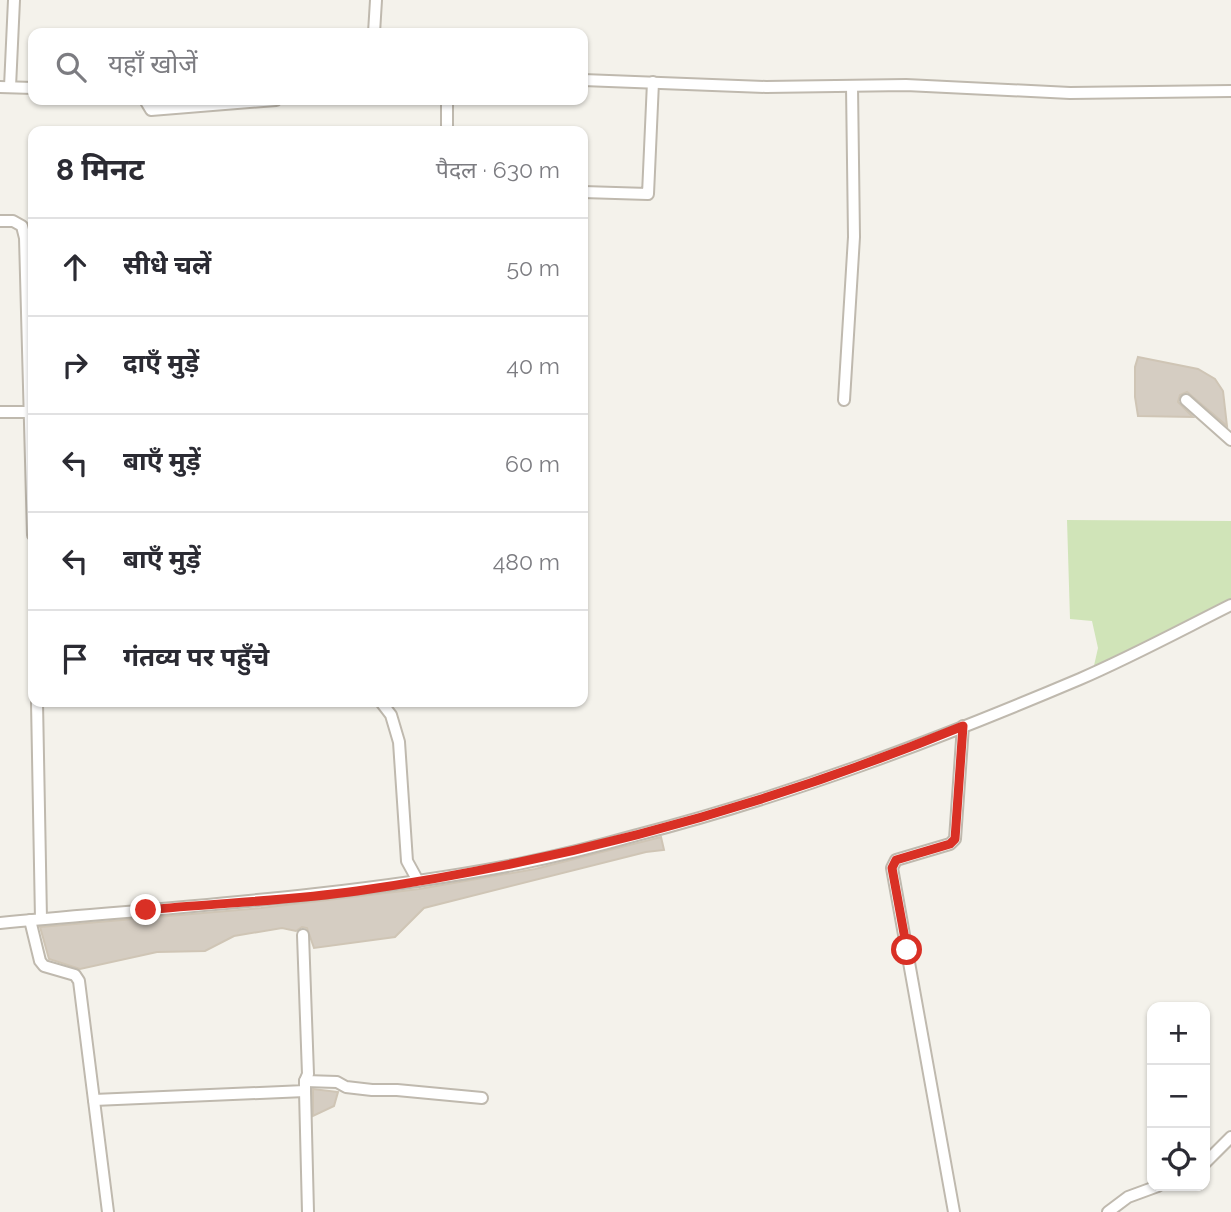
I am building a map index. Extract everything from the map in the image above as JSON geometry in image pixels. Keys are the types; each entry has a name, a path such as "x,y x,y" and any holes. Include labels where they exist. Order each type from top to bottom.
{"street":[{"path":"14,0 5,87 28,88"},
{"path":"374,28 376,0"},
{"path":"588,80 766,86 906,85 1098,93 1231,91"},
{"path":"588,192 648,194 653,82"},
{"path":"844,400 854,237 852,86"},
{"path":"148,105 151,110 214,105"},
{"path":"447,105 447,126"},
{"path":"0,221 13,221 22,226 28,284"},
{"path":"1186,400 1231,440"},
{"path":"0,412 28,412"},
{"path":"0,923 355,891 563,854 705,818 806,786 1083,678 1231,605"},
{"path":"37,707 36,920 40,961 44,966 75,975 79,981 108,1212"},
{"path":"385,707 391,715 399,742 407,861 418,881"},
{"path":"954,1212 892,868 896,860 950,844 955,839 963,726"},
{"path":"303,935 309,1212"},
{"path":"94,1100 337,1082 346,1087 372,1090 482,1098"},
{"path":"1210,1158 1231,1137"},
{"path":"1108,1212 1128,1197 1147,1190"}],"green space":[{"path":"1067,520 1231,521 1231,601 1093,670 1098,648 1092,621 1070,619"}],"building":[{"path":"1138,357 1198,369 1215,379 1223,391 1227,426 1187,392 1180,395 1178,402 1193,417 1138,416 1135,367"},
{"path":"661,837 664,850 646,852 424,908 395,937 314,948 307,928 302,927 296,931 282,928 234,936 205,951 157,952 80,969 49,959 40,927 261,908 419,889 535,869"},
{"path":"313,1089 338,1092 334,1106 313,1116"}],"route":[{"path":"146,910 355,891 519,864 574,852 705,818 806,786 963,726 955,839 950,844 896,860 892,868 907,950"}]}
